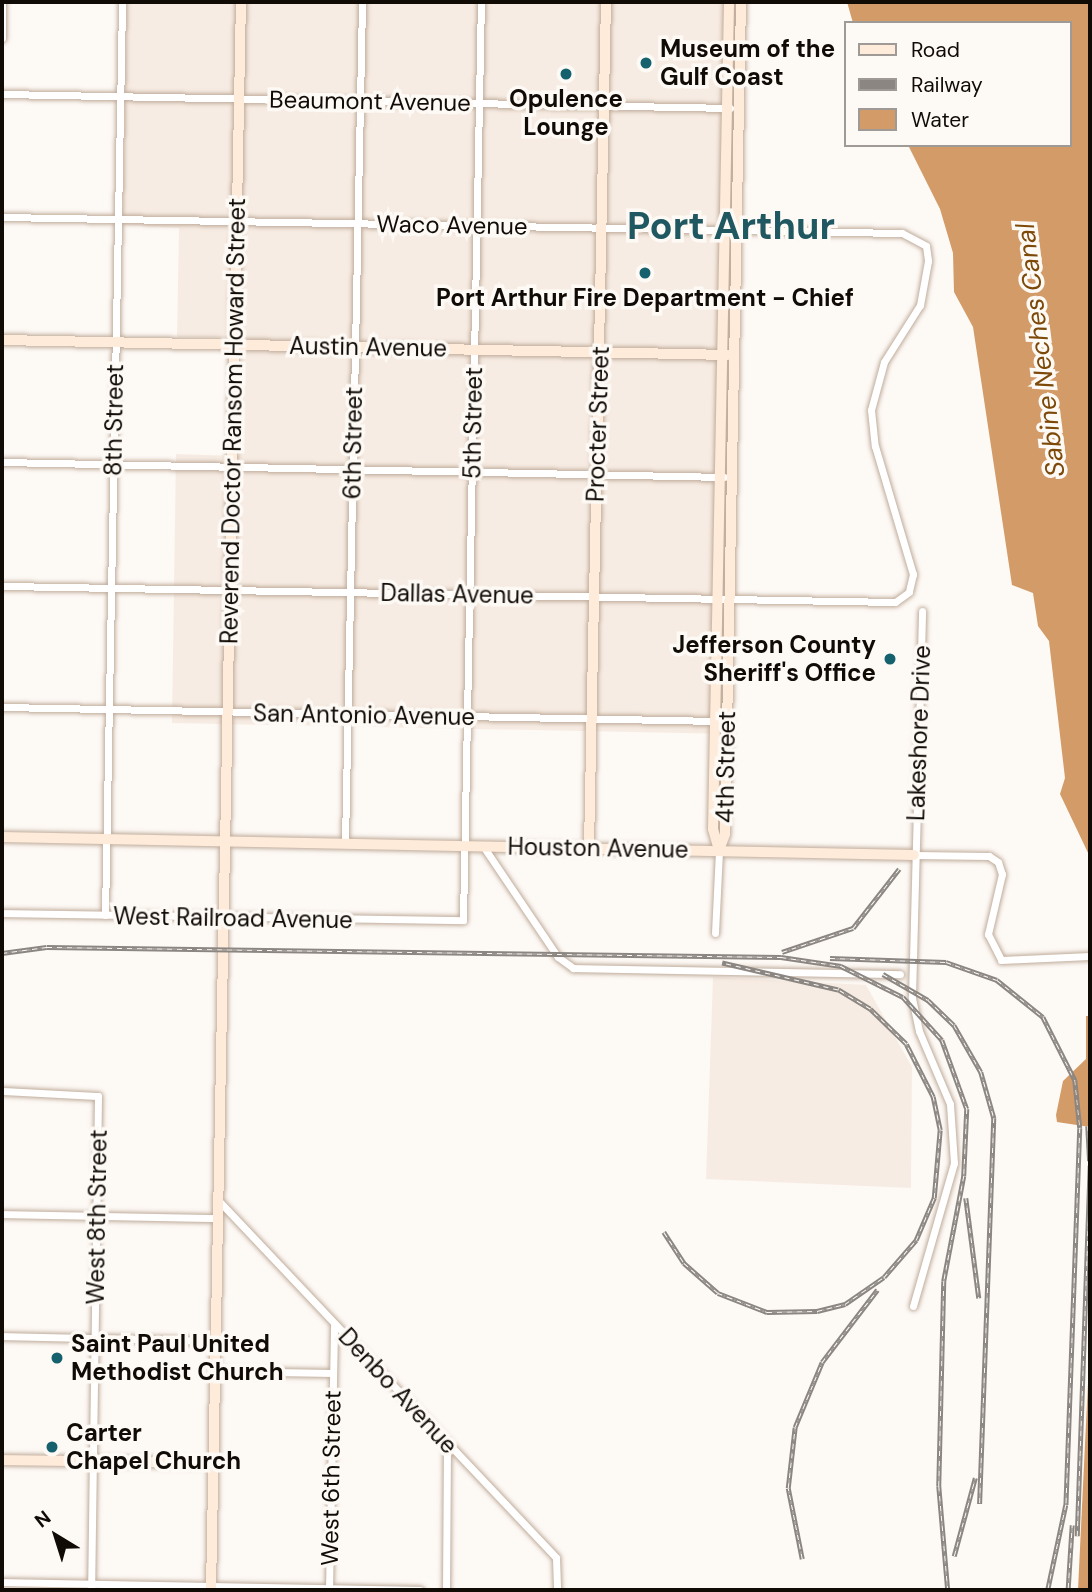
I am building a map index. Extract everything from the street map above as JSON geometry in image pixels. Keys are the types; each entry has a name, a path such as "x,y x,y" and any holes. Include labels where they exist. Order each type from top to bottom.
{"street":[{"path":"2,2 2,38"},
{"name":"8th Street","path":"106,838 122,2"},
{"name":"Reverend Doctor Ransom Howard Street","path":"211,1588 241,2"},
{"name":"6th Street","path":"345,843 362,2"},
{"name":"5th Street","path":"463,920 481,2"},
{"name":"Procter Street","path":"589,847 606,2"},
{"name":"4th Street","path":"719,850 725,834 721,721 731,232 729,2"},
{"name":"4th Street","path":"732,108 741,2"},
{"name":"Beaumont Avenue","path":"2,94 732,108"},
{"name":"Waco Avenue","path":"2,217 902,233 926,246 928,261 920,305 884,362 872,410 875,446 913,574 909,592"},
{"name":"Austin Avenue","path":"2,340 729,355"},
{"path":"2,462 726,477"},
{"name":"Dallas Avenue","path":"2,586 882,603 909,592"},
{"name":"Lakeshore Drive","path":"914,1306 954,1163 950,1104 919,1031 912,997 922,611"},
{"name":"San Antonio Avenue","path":"2,707 721,721"},
{"name":"Houston Avenue","path":"2,836 989,856 998,862 1002,874 988,934 1001,960 1090,957"},
{"path":"105,915 106,838"},
{"path":"483,845 558,957 573,968 900,974"},
{"path":"715,933 719,850"},
{"name":"West Railroad Avenue","path":"2,913 463,920"},
{"name":"West 8th Street","path":"2,1091 98,1096 99,1216 91,1587"},
{"name":"Denbo Avenue","path":"218,1200 556,1558 558,1590"},
{"path":"2,1214 218,1218"},
{"name":"West 6th Street","path":"329,1589 334,1324"},
{"path":"2,1336 216,1341"},
{"path":"215,1371 333,1373"},
{"path":"446,1590 447,1444"},
{"path":"2,1460 213,1463"},
{"path":"2,1582 91,1587 420,1590"}],"shaded area":[{"path":"127,2 746,2 732,734 172,723 176,454 239,456 242,337 177,337 179,228 123,225"},
{"path":"713,977 866,985 912,1067 911,1188 706,1179"}],"water":[{"name":"Sabine Neches Canal","path":"847,2 1090,2 1090,857 1060,794 1065,778 1049,641 1038,626 1033,593 1012,585 973,327 954,292 953,253 940,209 909,147 1071,147 1071,21 852,21"},
{"path":"1086,1016 1090,1016 1090,1127 1057,1122 1056,1115 1063,1081 1086,1059"},
{"path":"1090,1341 1090,1590 1078,1590"}],"railway":[{"path":"782,952 853,928 899,869"},
{"path":"2,953 47,947 781,957 841,966 903,997 942,1040 967,1109 964,1176 944,1281 939,1486 948,1590"},
{"path":"830,958 946,962 997,980 1043,1017 1075,1080 1080,1128 1066,1505 1048,1590"},
{"path":"664,1232 684,1263 718,1293 767,1312 817,1311 845,1304 884,1277 916,1240 934,1198 940,1130 933,1097 906,1044 870,1009 838,990 722,963"},
{"path":"883,974 928,1000 954,1025 981,1072 994,1118 980,1504"},
{"path":"1088,1126 1090,1161"},
{"path":"1077,1536 1090,1165"},
{"path":"966,1198 979,1298"},
{"path":"802,1559 788,1488 795,1427 822,1362 877,1290"},
{"path":"954,1556 975,1478"},
{"path":"1068,1588 1072,1525"}],"place":[{"name":"Museum of the Gulf Coast","path":"646,63"},
{"name":"Opulence Lounge","path":"566,74"},
{"name":"Port Arthur Fire Department - Chief","path":"645,273"},
{"name":"Jefferson County Sheriff's Office","path":"890,659"},
{"name":"Saint Paul United Methodist Church","path":"57,1358"},
{"name":"Carter Chapel Church","path":"52,1447"}],"district":[{"name":"Port Arthur","path":"731,227"}]}
